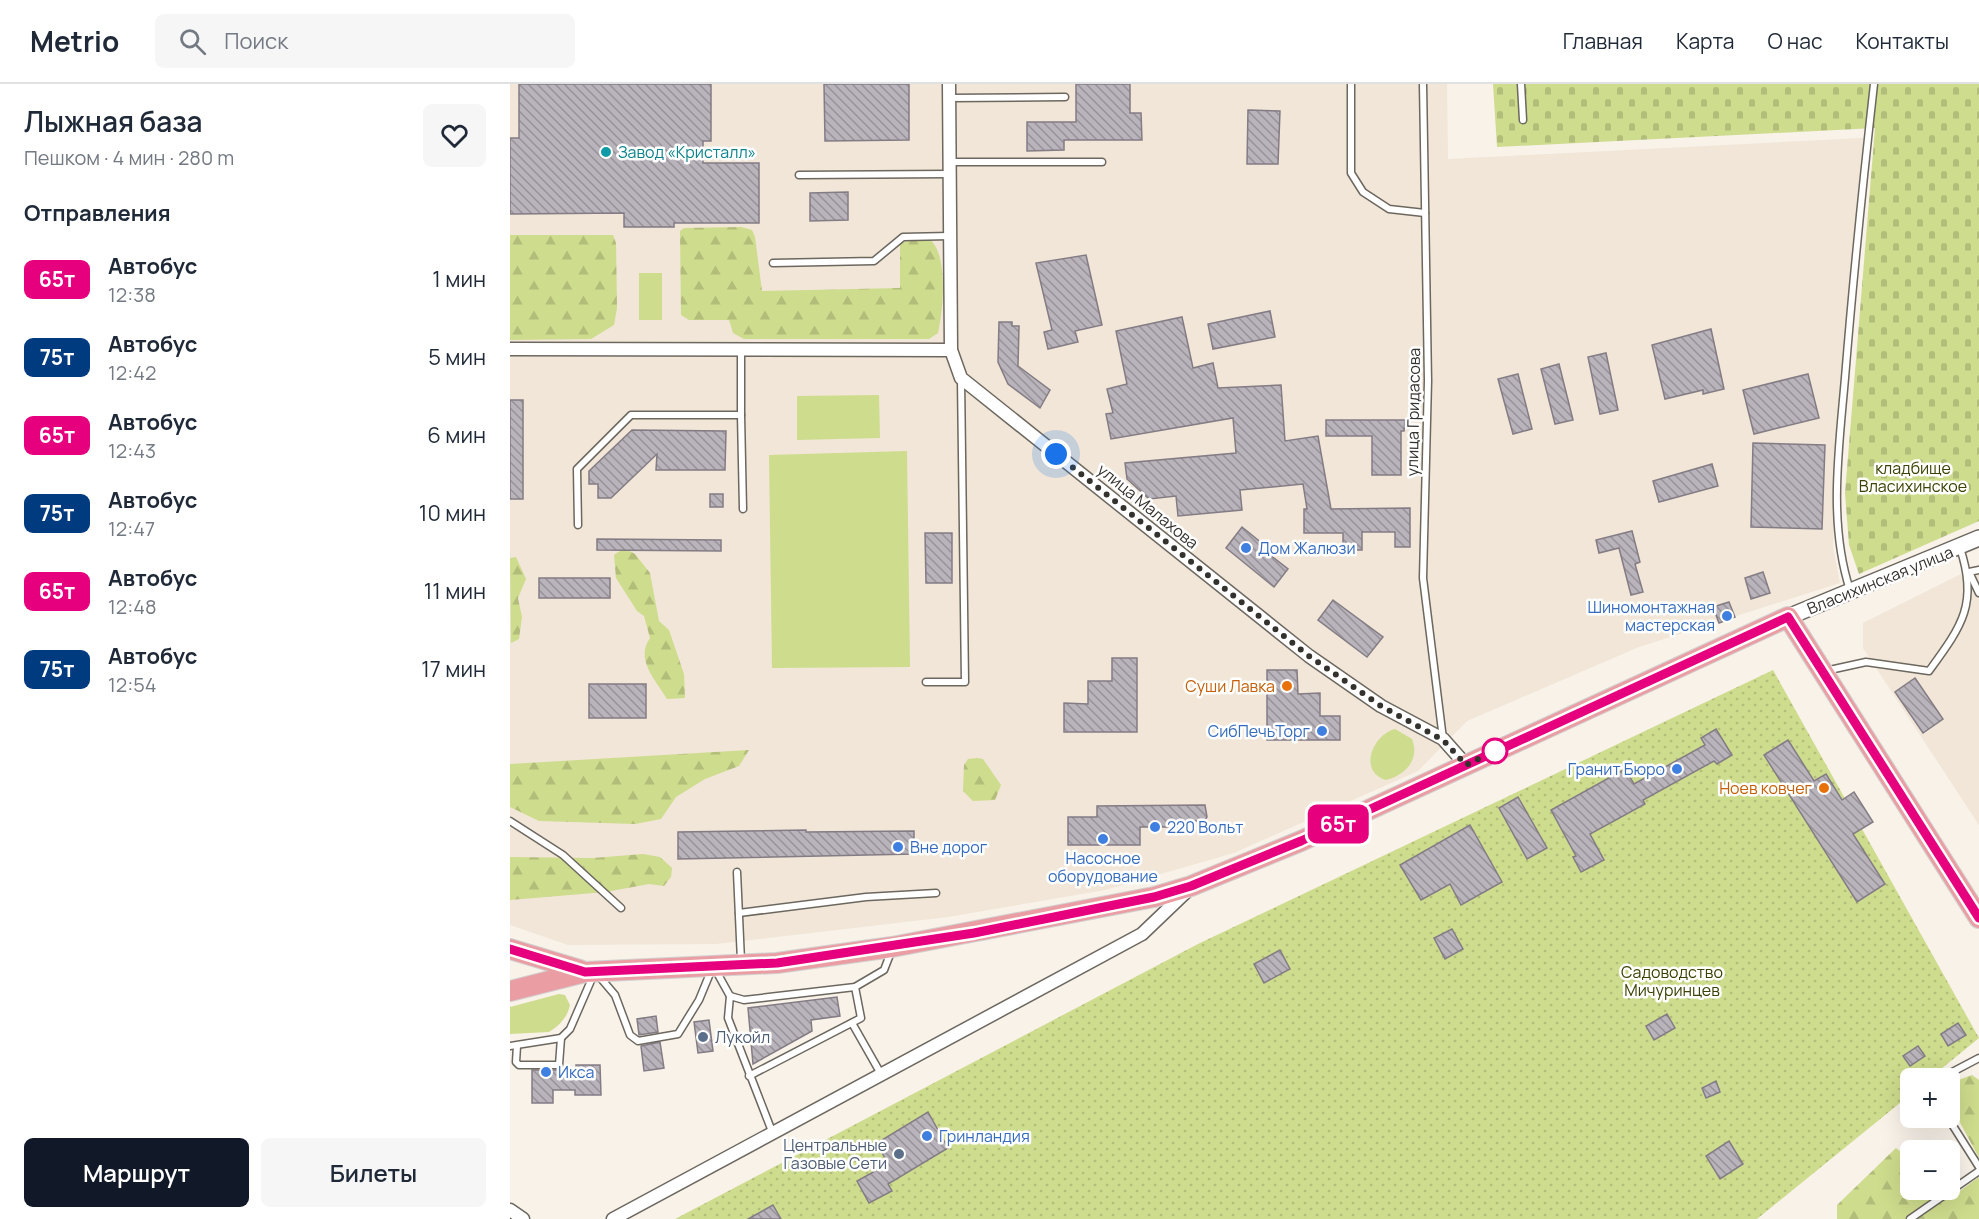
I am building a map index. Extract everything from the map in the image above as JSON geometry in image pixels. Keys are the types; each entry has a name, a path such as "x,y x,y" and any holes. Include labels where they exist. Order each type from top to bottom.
{"highway":[{"path":"1788,617 1979,918"},
{"name":"Власихинская улица","path":"590,972 777,963 892,947 1116,906 1191,886 1301,841 1788,617"},
{"path":"510,949 590,972"},
{"path":"510,991 590,972"}],"street":[{"path":"949,84 951,350 961,378"},
{"path":"510,349 951,350"},
{"name":"улица Малахова","path":"961,378 1309,656 1381,706 1443,740 1466,765"},
{"name":"Власихинская улица","path":"1788,617 1979,538"},
{"path":"613,1219 1142,934 1191,886"},
{"path":"510,1210 523,1219"}],"lane":[{"path":"1351,84 1351,173 1363,192 1389,209 1425,213"},
{"name":"улица Гридасова","path":"1423,84 1428,381 1423,578 1443,740"},
{"path":"1521,84 1522,120"},
{"path":"1851,592 1841,564 1837,536 1840,446 1852,288 1874,84"},
{"path":"949,98 1065,97"},
{"path":"799,175 1102,162"},
{"path":"773,263 874,261 903,237 950,237"},
{"path":"741,348 743,509"},
{"path":"926,682 965,682 961,378"},
{"path":"578,525 577,469 632,415 741,415"},
{"path":"1960,547 1979,593"},
{"path":"1969,572 1979,570"},
{"path":"1824,671 1866,662 1929,671 1960,628 1969,601 1969,572"},
{"path":"510,821 563,855 621,908"},
{"path":"737,872 741,964"},
{"path":"739,913 866,897 936,893"},
{"path":"730,996 744,1000 855,987 884,970 892,947"},
{"path":"561,1038 559,1065 519,1065 516,1062 513,1046 561,1038 570,1029 590,972 615,995 630,1035 638,1041 678,1034 699,1000 713,966"},
{"path":"713,966 730,996 728,1018 773,1134"},
{"path":"749,1076 861,1018 855,987"},
{"path":"852,1023 881,1074"},
{"path":"1960,1068 1979,1058"},
{"path":"1910,1219 1979,1169 1954,1128"}],"shaded area":[{"path":"510,84 1447,84 1448,159 1863,138 1839,406 1833,547 1840,583 1639,647 1467,721 1418,771 1234,853 1105,890 948,917 716,944 568,945 510,925"},
{"path":"1979,565 1979,825 1863,648 1863,623"}],"green space":[{"name":"кладбище Власихинское","path":"1493,84 1979,84 1979,521 1859,574 1849,545 1845,493 1875,128 1497,147"},
{"path":"741,227 752,230 755,237 762,291 900,288 900,244 910,240 929,239 940,256 942,269 943,297 938,333 929,339 744,339 733,333 729,320 689,320 681,315 680,231 684,228"},
{"path":"510,235 613,235 616,243 617,308 614,325 591,339 510,340"},
{"path":"639,273 662,273 662,320 639,320"},
{"path":"879,395 880,438 797,440 797,396"},
{"path":"907,451 910,667 772,668 769,455"},
{"path":"624,548 635,554 650,573 659,621 669,630 684,674 685,698 667,699 648,669 645,654 650,638 644,616 637,611 616,578 614,555"},
{"path":"516,557 526,579 518,598 522,617 519,639 511,643 510,558"},
{"name":"Садоводство Мичуринцев","path":"1773,670 1979,1038 1942,1068 1900,1068 1900,1103 1757,1219 675,1219 1198,944"},
{"path":"1395,729 1412,739 1413,759 1400,774 1386,780 1377,776 1372,770 1371,754 1380,738"},
{"path":"749,750 739,766 705,779 676,797 661,819 635,824 539,821 510,807 510,764"},
{"path":"968,759 983,759 1001,785 995,800 973,801 963,791 964,765"},
{"path":"643,854 660,857 672,868 671,877 664,886 649,884 606,892 510,900 510,857 593,858"},
{"path":"559,994 565,995 570,1005 565,1017 556,1027 549,1032 510,1034 510,1007"},
{"path":"1972,1075 1979,1080 1979,1158 1960,1123 1960,1079"},
{"path":"1896,1148 1900,1151 1900,1200 1960,1200 1960,1191 1979,1177 1979,1219 1837,1219 1837,1205"}],"building":[{"name":"Завод «Кристалл»","path":"519,84 711,84 711,141 703,141 703,163 759,163 759,223 674,223 674,227 624,227 624,213 510,214 510,138 519,138"},
{"path":"824,84 909,84 909,140 825,141"},
{"path":"1076,84 1130,84 1130,113 1141,113 1142,140 1064,140 1064,150 1027,151 1027,122 1076,122"},
{"path":"1248,110 1280,111 1278,164 1247,164"},
{"path":"848,192 848,220 810,221 810,193"},
{"path":"1086,255 1102,325 1075,331 1078,342 1048,349 1044,332 1052,330 1036,263"},
{"path":"1270,311 1275,337 1213,349 1208,324"},
{"path":"1182,317 1193,368 1213,363 1218,388 1281,385 1285,441 1318,436 1331,509 1410,508 1410,547 1395,547 1395,532 1362,532 1362,550 1343,550 1343,533 1304,533 1304,509 1307,509 1303,484 1240,490 1242,510 1178,516 1176,496 1149,499 1127,479 1125,463 1236,453 1233,418 1111,439 1106,414 1113,413 1107,389 1127,384 1116,331"},
{"path":"999,322 1012,322 1012,326 1019,326 1018,366 1050,390 1040,408 1008,384 998,362"},
{"path":"1711,329 1724,389 1703,394 1703,390 1665,399 1652,345"},
{"path":"1606,353 1618,410 1600,414 1588,357"},
{"path":"1559,364 1573,420 1555,424 1541,369"},
{"path":"1518,374 1532,429 1513,434 1498,379"},
{"path":"1808,374 1819,418 1754,434 1743,390"},
{"path":"510,400 523,400 523,499 510,499"},
{"path":"1326,420 1405,420 1404,431 1401,431 1401,475 1372,475 1372,436 1326,436"},
{"path":"632,430 726,431 725,470 656,470 657,454 611,498 598,498 598,484 589,484 589,471"},
{"path":"1753,443 1825,445 1822,529 1751,527"},
{"path":"1712,464 1718,486 1659,502 1653,481"},
{"path":"710,494 723,494 723,507 710,507"},
{"path":"1242,527 1263,544 1260,547 1288,569 1274,587 1226,548"},
{"path":"1632,531 1640,562 1635,564 1643,592 1631,595 1619,548 1599,553 1596,540"},
{"path":"925,533 952,533 952,583 926,583"},
{"path":"597,539 721,540 721,551 597,550"},
{"path":"1763,572 1770,593 1751,599 1745,578"},
{"path":"539,578 610,578 610,598 539,598"},
{"path":"1333,600 1383,637 1367,657 1318,620"},
{"path":"1729,602 1735,617 1719,623 1713,607"},
{"path":"1112,658 1137,658 1137,732 1064,732 1064,703 1088,704 1088,681 1112,681"},
{"path":"1267,670 1297,670 1298,694 1320,693 1320,716 1340,716 1340,740 1267,740"},
{"path":"1915,678 1943,719 1923,733 1895,692"},
{"path":"589,684 646,684 646,718 589,718"},
{"path":"1716,729 1732,755 1717,764 1714,761 1643,800 1645,804 1590,834 1604,860 1581,872 1573,857 1576,856 1551,810 1625,769 1634,784 1705,745 1701,738"},
{"path":"1788,740 1814,781 1826,774 1842,800 1854,792 1873,822 1853,834 1885,884 1857,902 1764,755"},
{"path":"1518,797 1547,848 1527,859 1499,808"},
{"path":"1205,805 1207,817 1204,821 1181,821 1181,827 1140,827 1140,845 1068,845 1068,817 1097,817 1097,806"},
{"path":"1470,825 1502,882 1461,905 1450,884 1421,900 1400,865"},
{"path":"806,830 806,832 914,831 914,854 678,859 678,832"},
{"path":"1452,929 1463,949 1445,959 1434,938"},
{"path":"1280,950 1290,969 1264,983 1254,964"},
{"path":"837,997 840,1016 811,1020 812,1031 753,1064 748,1008"},
{"path":"1667,1014 1675,1028 1654,1040 1646,1026"},
{"path":"656,1016 658,1032 639,1035 637,1019"},
{"name":"Лукойл","path":"709,1020 713,1051 698,1053 694,1022"},
{"path":"1958,1023 1966,1035 1948,1046 1941,1034"},
{"path":"660,1042 664,1068 644,1071 641,1046"},
{"path":"1918,1046 1925,1056 1910,1066 1903,1056"},
{"path":"576,1065 600,1065 601,1095 575,1095 575,1090 553,1090 553,1103 532,1103 532,1070 576,1070"},
{"path":"1716,1081 1720,1092 1706,1098 1702,1088"},
{"path":"928,1112 948,1148 888,1184 892,1191 869,1203 857,1181 888,1164 877,1143"},
{"path":"1729,1141 1743,1164 1720,1179 1706,1156"},
{"path":"773,1205 781,1219 748,1219"}],"bus line":[{"name":"65т","path":"510,949 585,972 777,963 974,933 1154,897 1191,886 1256,861 1788,617 1979,918"}],"place":[{"name":"Завод «Кристалл»","path":"606,152"},
{"name":"Дом Жалюзи","path":"1246,548"},
{"name":"Шиномонтажная мастерская","path":"1727,616"},
{"name":"Суши Лавка","path":"1287,686"},
{"name":"СибПечьТорг","path":"1322,731"},
{"name":"Гранит Бюро","path":"1677,769"},
{"name":"Ноев ковчег","path":"1824,788"},
{"name":"220 Вольт","path":"1155,827"},
{"name":"Насосное оборудование","path":"1103,839"},
{"name":"Вне дорог","path":"898,847"},
{"name":"Лукойл","path":"703,1037"},
{"name":"Икса","path":"546,1072"},
{"name":"Гринландия","path":"927,1136"},
{"name":"Центральные Газовые Сети","path":"899,1154"}],"route":[{"path":"1056,454 1309,656 1368,698 1443,740 1466,765 1495,751"}]}
